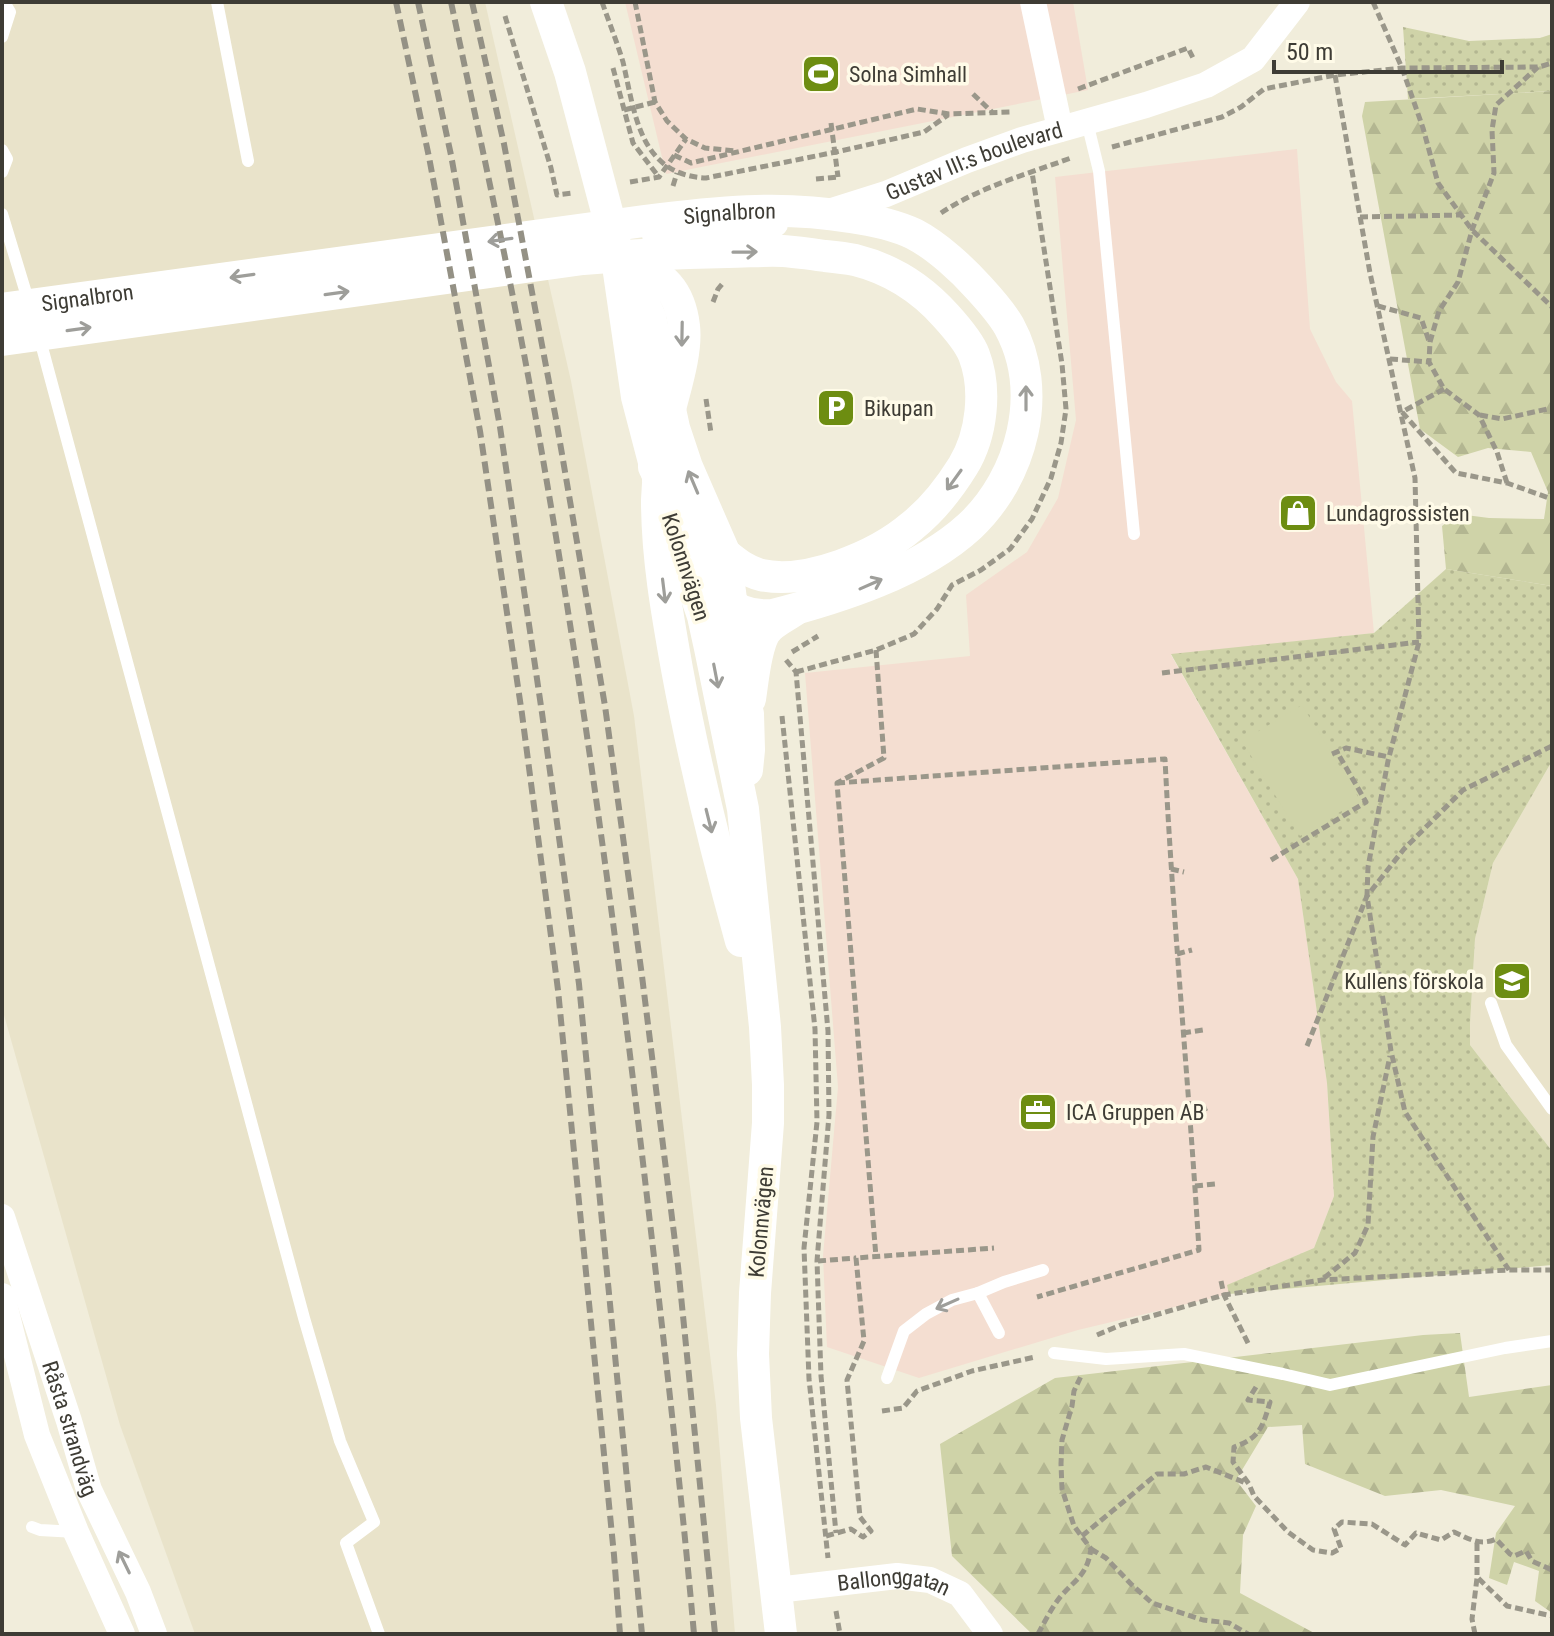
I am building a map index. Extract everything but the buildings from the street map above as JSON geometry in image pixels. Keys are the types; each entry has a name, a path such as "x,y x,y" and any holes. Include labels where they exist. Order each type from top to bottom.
{"street":[{"name":"Kolonnvägen","path":"546,2 570,72 619,247 650,317 674,428 687,467 725,554 737,666 748,714"},
{"path":"1033,2 1060,129"},
{"name":"Gustav III:s boulevard","path":"619,247 822,214 886,194 1022,140 1206,85 1253,59 1297,2"},
{"name":"Signalbron","path":"2,309 724,211 785,209 827,213 872,220 914,234 961,267 1009,326 1024,369 1026,403 1021,439 1013,465 1002,489 989,506 968,528 940,549 901,571 854,591 797,609"},
{"name":"Kolonnvägen","path":"619,247 637,397 654,467 703,616 743,809 768,1085 753,1354 756,1418 781,1634"},
{"name":"Signalbron","path":"2,340 567,261 619,247 784,251 855,260 892,274 928,296 953,323 974,353 983,387 978,428 965,464 945,492 912,526"},
{"path":"619,247 663,278 678,299 684,327 680,372 660,460 657,500 663,594 691,745 722,874 765,1027"},
{"name":"Kolonnvägen","path":"654,467 687,526 711,581 732,607 761,616 797,609"},
{"name":"Kolonnvägen","path":"725,554 750,572 789,577 851,561 881,547 912,526"},
{"name":"Kolonnvägen","path":"743,809 749,750 748,714 764,633 797,609"},
{"name":"Råsta strandväg","path":"2,1217 89,1490 138,1592 154,1634"},
{"name":"Råsta strandväg","path":"2,1296 37,1435 119,1632"},
{"name":"Ballonggatan","path":"777,1590 897,1576 930,1580 960,1594 990,1634"}],"lane":[{"path":"2,37 10,12 4,2"},
{"path":"217,2 248,161"},
{"path":"1087,122 1099,171 1134,534"},
{"path":"2,150 7,159 2,172"},
{"path":"2,214 42,346 304,1318 340,1441 374,1522 346,1543 379,1634"},
{"path":"1491,1003 1506,1045 1551,1106"},
{"path":"2,1343 17,1329 19,1313 13,1254"},
{"path":"887,1378 904,1331 926,1314 952,1300 1043,1270"},
{"path":"978,1293 999,1333"},
{"path":"1054,1353 1106,1359 1184,1354 1330,1385 1552,1341"},
{"path":"32,1527 76,1532"}],"path":[{"path":"602,2 622,59 642,135 667,165 689,177 706,178 924,132 949,114 917,109 831,127 691,163 674,155"},
{"path":"635,2 655,102 667,121 686,139 705,148 740,152"},
{"path":"1373,2 1402,68 1438,183 1472,230 1552,307"},
{"path":"505,16 557,195"},
{"path":"1114,147 1222,117 1264,89 1335,75 1402,68 1539,67 1552,63"},
{"path":"1539,67 1496,105 1492,130 1494,173 1472,230 1458,282 1439,311 1430,342 1429,362 1444,389 1479,415 1502,419 1552,408"},
{"path":"613,68 633,143 659,177 686,139"},
{"path":"1335,75 1360,217 1415,478 1419,642 1389,757 1368,867 1367,896 1391,1051 1405,1112 1509,1270"},
{"path":"973,94 992,112"},
{"path":"624,110 655,102"},
{"path":"831,127 847,124"},
{"path":"831,127 836,152"},
{"path":"831,127 838,177"},
{"path":"933,218 954,204 999,184 1077,156"},
{"path":"673,186 677,173"},
{"path":"1360,217 1462,215"},
{"path":"711,314 715,294 726,281"},
{"path":"1378,306 1421,318 1430,342"},
{"path":"1390,359 1429,362"},
{"path":"1402,412 1444,389"},
{"path":"706,399 712,437"},
{"path":"1402,412 1456,473 1507,483 1552,499"},
{"path":"1479,415 1497,452 1507,483"},
{"path":"1162,673 1419,642"},
{"path":"837,783 884,758 876,650"},
{"path":"783,657 796,672 828,1031 829,1115 817,1261 821,1376 836,1533"},
{"path":"781,705 815,1029 817,1122 804,1248 809,1379 826,1536 851,1529 863,1537 871,1531 860,1517 847,1380 864,1341 856,1258"},
{"path":"1307,1046 1367,896 1404,849 1463,790 1552,746"},
{"path":"1271,860 1366,802 1334,753 1346,748 1389,757"},
{"path":"837,783 1165,759 1199,1250 1027,1300"},
{"path":"837,783 876,1257"},
{"path":"1171,869 1184,872"},
{"path":"1177,954 1192,950"},
{"path":"1183,1033 1203,1030"},
{"path":"1322,1280 1355,1253 1368,1225 1373,1137 1391,1051"},
{"path":"1190,1115 1207,1108"},
{"path":"1195,1186 1215,1184"},
{"path":"817,1261 994,1248"},
{"path":"882,1411 903,1408 917,1391 972,1371 1054,1353 1121,1325 1224,1295 1322,1280 1552,1270"},
{"path":"1221,1281 1224,1295 1261,1370 1260,1380 1248,1400 1270,1402 1263,1427 1248,1442 1234,1447 1233,1462 1254,1496 1288,1532 1313,1550 1332,1553 1341,1548 1334,1529 1342,1522 1372,1524 1405,1545 1416,1533 1441,1540 1454,1532 1477,1543 1496,1539 1510,1554 1514,1556 1526,1551 1532,1561 1552,1570"},
{"path":"1054,1353 1086,1364 1074,1391 1062,1440 1062,1489 1074,1526 1091,1549 1106,1558 1152,1603 1203,1620 1229,1623 1248,1634"},
{"path":"1082,1536 1157,1474 1184,1474 1206,1467 1249,1484"},
{"path":"1475,1634 1472,1619 1477,1543"},
{"path":"1038,1634 1061,1597 1089,1565 1091,1549"},
{"path":"1477,1577 1507,1606 1552,1616"},
{"path":"839,1626 840,1634"}],"shaded area":[{"path":"2,2 485,2 571,381 634,716 716,1405 735,1634 195,1634 120,1425 2,1008"},
{"name":"Solna Simhall","path":"625,2 1073,2 1088,90 666,174"},
{"path":"1297,149 1310,329 1336,382 1352,401 1374,633 1171,655 1298,879 1327,1083 1334,1196 1314,1248 1228,1285 1229,1294 1078,1330 919,1378 827,1347 823,1256 838,1087 805,673 970,656 966,595 1027,552 1058,498 1076,420 1055,177"},
{"name":"Kullens förskola","path":"1552,761 1552,1151 1470,1045 1470,1024 1475,939 1493,863"}],"green space":[{"path":"1403,27 1469,41 1540,38 1552,34 1552,91 1408,99"},
{"path":"1552,91 1552,586 1446,569 1442,526 1458,514 1544,519 1548,492 1531,452 1488,448 1458,457 1420,429 1362,116 1365,102"},
{"path":"1446,569 1552,586 1552,761 1493,863 1475,939 1470,1045 1552,1151 1552,1265 1229,1294 1227,1285 1314,1248 1334,1196 1327,1083 1298,879 1171,654 1374,633"},
{"path":"1302,705 1360,800 1300,836 1242,741"},
{"path":"1460,1333 1469,1397 1552,1385 1552,1613 1535,1601 1539,1571 1514,1562 1507,1585 1489,1578 1496,1533 1515,1506 1441,1490 1385,1496 1305,1464 1302,1425 1268,1427 1236,1480 1256,1506 1243,1535 1240,1593 1316,1634 1032,1634 952,1556 940,1444 1055,1378"}],"railway":[{"path":"396,2 429,157 480,431 522,714 558,990 620,1634"},
{"path":"418,2 451,155 500,427 542,713 579,984 642,1634"},
{"path":"451,2 527,372 584,713 636,1100 694,1634"},
{"path":"472,2 504,144 556,419 605,706 678,1266 715,1634"}],"place":[{"name":"Solna Simhall","path":"821,74"},
{"name":"Bikupan","path":"836,408"},
{"name":"Lundagrossisten","path":"1298,513"},
{"name":"Kullens förskola","path":"1512,981"},
{"name":"ICA Gruppen AB","path":"1038,1112"}]}
